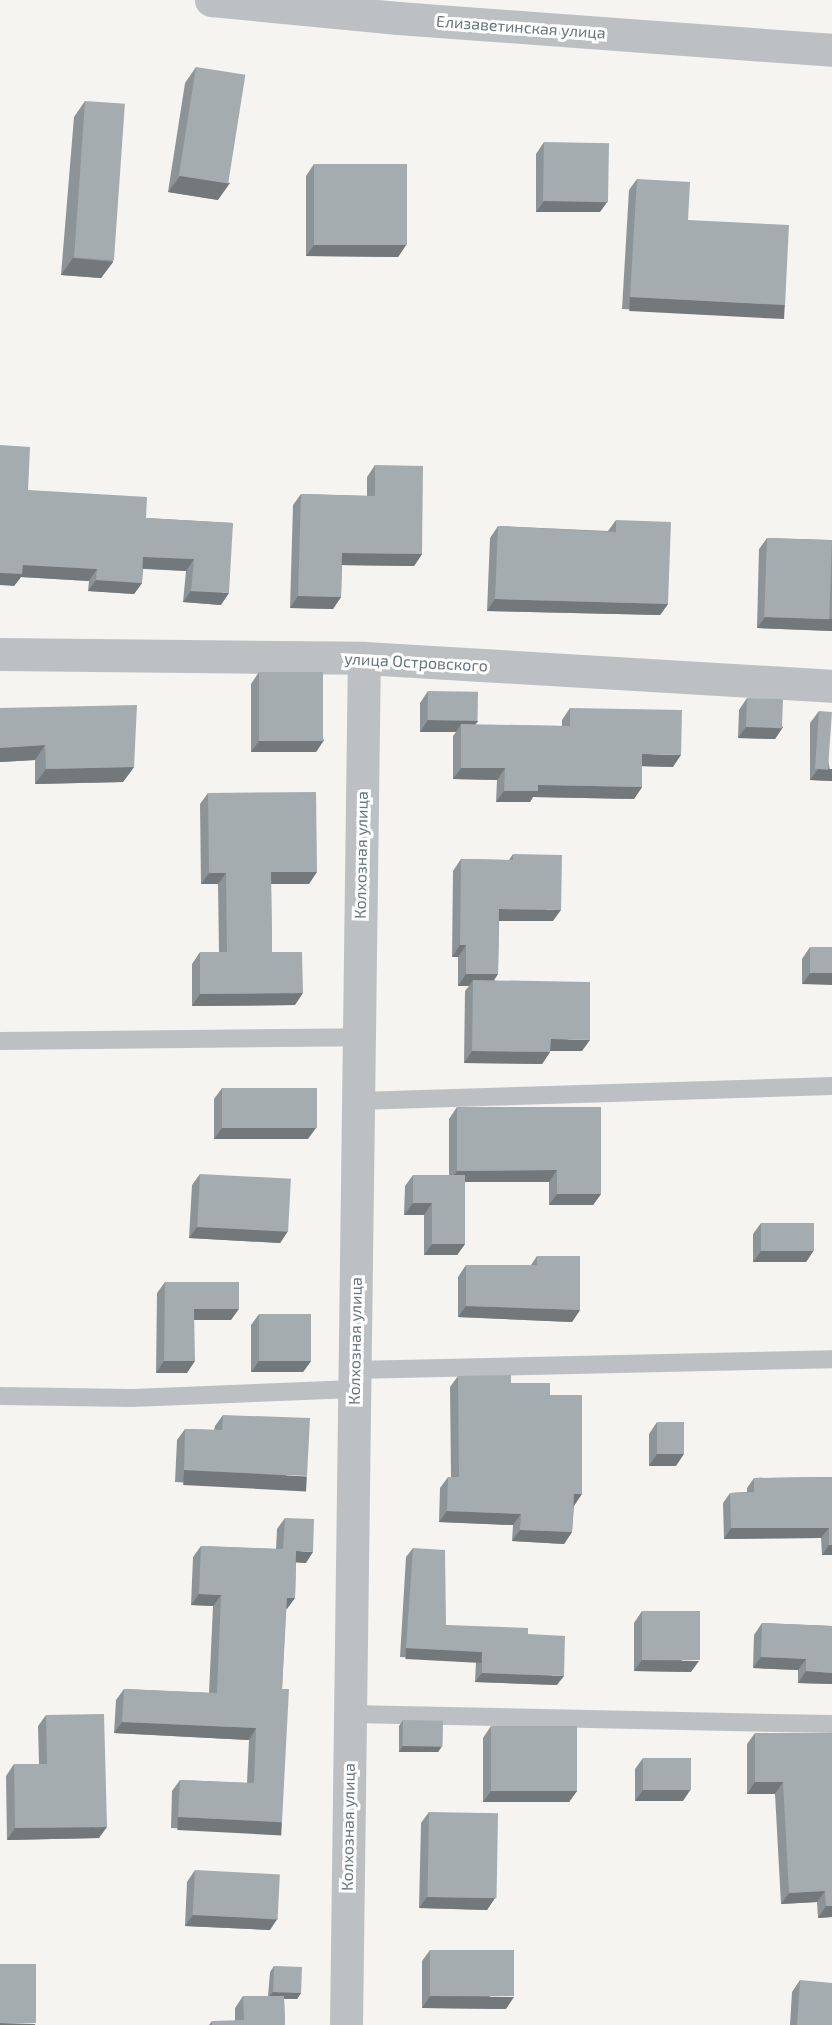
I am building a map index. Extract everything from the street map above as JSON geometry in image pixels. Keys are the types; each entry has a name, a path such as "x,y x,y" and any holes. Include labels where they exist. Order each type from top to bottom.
{"street":[{"name":"Елизаветинская улица","path":"211,0 398,18 832,50"},
{"name":"улица Островского","path":"0,654 364,658 832,686"},
{"name":"Колхозная улица","path":"346,2025 364,658"}],"lane":[{"path":"0,1041 359,1037"},
{"path":"358,1101 832,1086"},
{"path":"0,1396 132,1398 354,1379 832,1359"},
{"path":"350,1714 832,1724"}],"building":[{"path":"196,67 245,75 228,183 179,176"},
{"path":"85,101 125,104 114,260 74,258"},
{"path":"544,142 609,143 608,202 543,201"},
{"path":"314,164 407,164 407,245 314,245"},
{"path":"637,179 690,182 688,220 789,225 785,305 630,297"},
{"path":"0,445 30,447 28,490 147,497 146,518 233,523 229,593 191,591 194,559 143,557 142,583 96,580 97,569 23,565 22,574 0,573"},
{"path":"375,465 423,466 422,554 342,553 341,597 298,596 301,494 375,496"},
{"path":"616,520 671,522 668,604 495,599 498,526 616,532"},
{"path":"767,538 832,540 829,619 764,617"},
{"path":"259,672 323,672 323,741 259,741"},
{"path":"428,691 478,692 477,721 427,720"},
{"path":"747,698 783,699 782,728 746,727"},
{"path":"137,705 134,767 46,769 45,745 0,748 0,708"},
{"path":"570,708 682,710 681,755 642,754 642,787 538,785 538,791 504,791 505,768 461,768 461,724 570,726"},
{"path":"819,711 832,712 828,770 815,769"},
{"path":"316,792 317,872 271,872 272,952 302,952 303,993 200,994 200,952 227,952 226,873 209,873 208,793"},
{"path":"513,854 562,855 561,910 499,909 498,974 466,974 466,945 460,945 461,859 513,860"},
{"path":"810,947 832,947 832,973 810,973"},
{"path":"473,980 590,982 590,1040 551,1039 550,1052 472,1051"},
{"path":"222,1088 317,1088 317,1128 222,1128"},
{"path":"457,1107 601,1107 601,1194 557,1194 557,1170 457,1171"},
{"path":"200,1174 291,1179 288,1232 197,1227"},
{"path":"413,1175 465,1175 465,1244 432,1244 432,1203 413,1203"},
{"path":"761,1223 814,1223 814,1251 761,1251"},
{"path":"537,1256 580,1256 580,1310 466,1306 466,1265 537,1265"},
{"path":"165,1282 239,1282 239,1309 194,1309 195,1361 164,1361"},
{"path":"259,1314 311,1314 311,1361 259,1361"},
{"path":"511,1375 511,1383 550,1383 550,1395 582,1395 582,1494 574,1494 572,1532 520,1530 521,1514 447,1511 448,1477 459,1477 458,1376"},
{"path":"223,1415 310,1418 307,1476 184,1470 185,1429 222,1430"},
{"path":"657,1422 684,1422 684,1454 657,1454"},
{"path":"832,1477 832,1545 829,1545 829,1528 731,1528 730,1493 754,1492 754,1478"},
{"path":"285,1518 314,1519 313,1552 296,1551 295,1598 287,1598 282,1689 289,1689 282,1822 178,1817 180,1780 254,1783 256,1728 122,1722 124,1689 217,1693 221,1595 199,1594 201,1546 283,1549"},
{"path":"413,1548 445,1550 446,1625 528,1628 528,1634 565,1636 564,1676 482,1673 482,1652 406,1648"},
{"path":"642,1611 700,1611 700,1660 642,1660"},
{"path":"762,1623 832,1626 832,1673 806,1671 806,1659 761,1657"},
{"path":"104,1714 107,1827 15,1828 14,1764 47,1764 46,1715"},
{"path":"403,1720 443,1721 443,1747 403,1746"},
{"path":"491,1726 577,1726 577,1791 491,1791"},
{"path":"755,1733 832,1733 832,1906 826,1906 825,1891 789,1893 783,1782 755,1782"},
{"path":"643,1758 691,1758 691,1790 643,1790"},
{"path":"429,1812 498,1813 497,1898 428,1897"},
{"path":"195,1870 280,1874 278,1919 193,1915"},
{"path":"430,1950 514,1950 514,1996 430,1996"},
{"path":"0,1964 36,1964 36,2023 0,2023"},
{"path":"274,1966 302,1967 301,1993 273,1992"},
{"path":"800,1980 832,1983 832,2025 797,2025"},
{"path":"243,1996 284,1996 285,2025 212,2025 212,2021 244,2020"}]}
